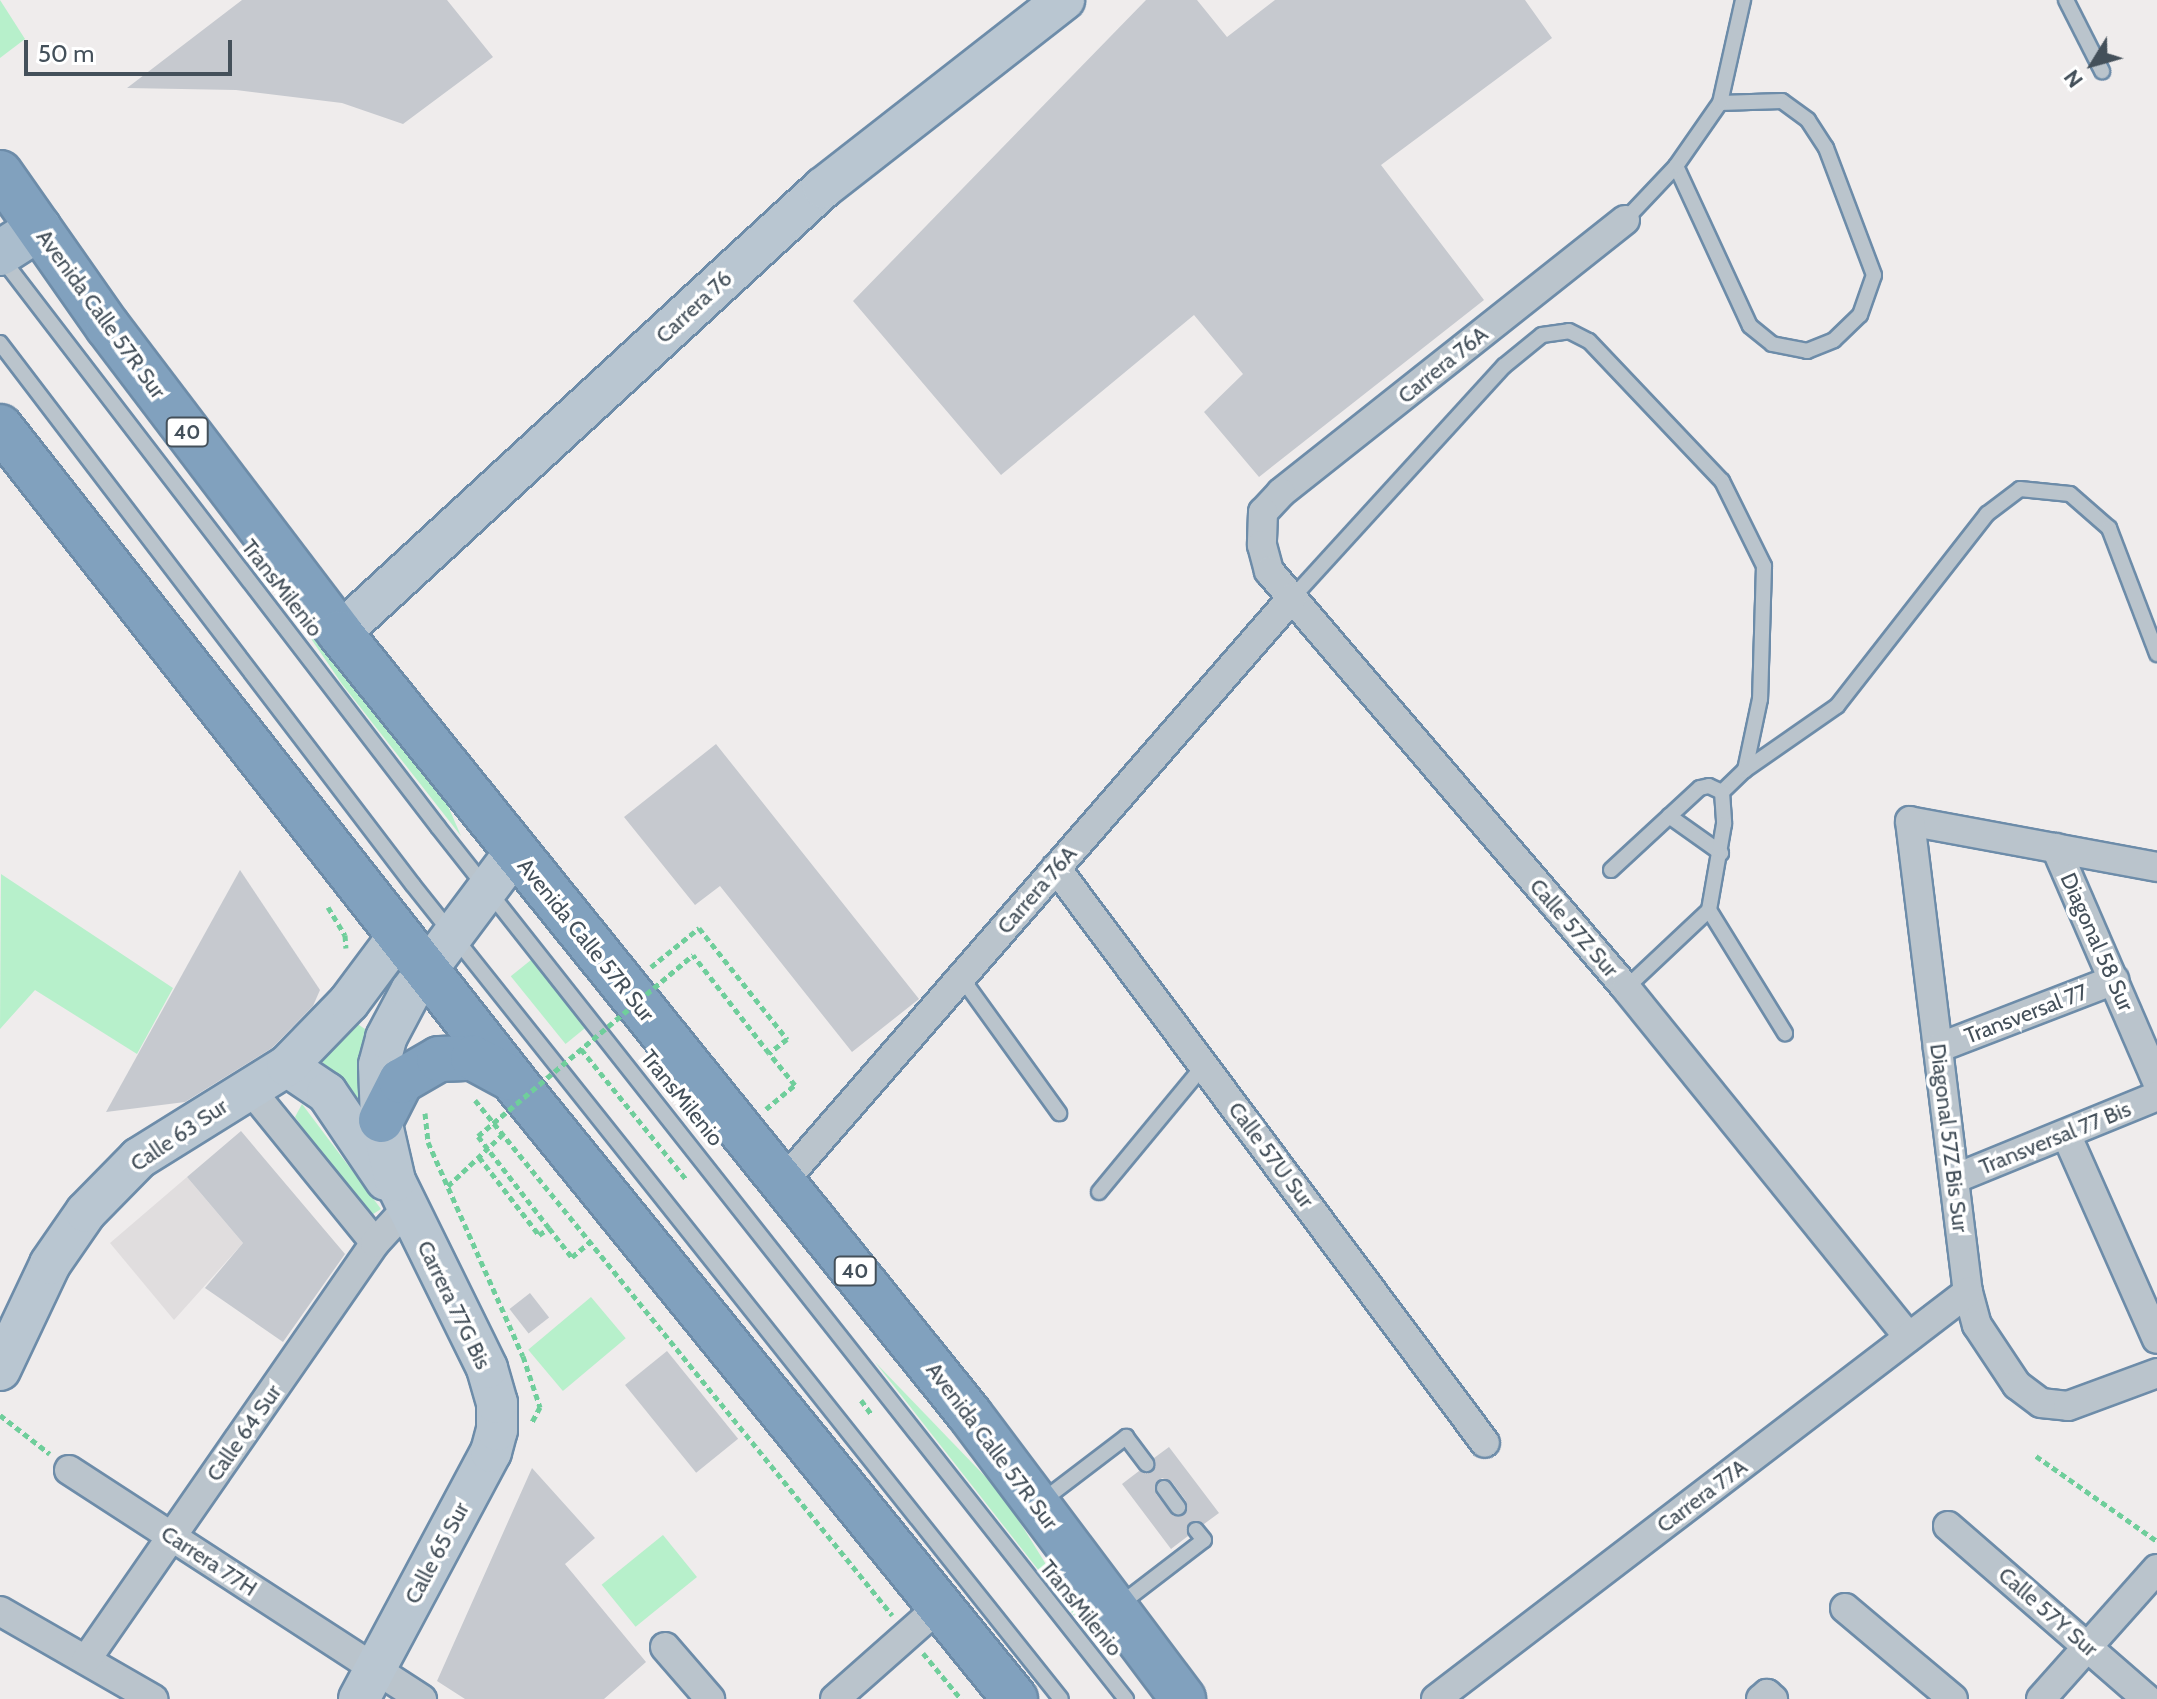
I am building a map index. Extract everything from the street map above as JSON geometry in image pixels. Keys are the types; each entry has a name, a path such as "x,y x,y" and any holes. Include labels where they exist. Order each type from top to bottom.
{"highway":[{"name":"Avenida Calle 57R Sur","path":"0,173 340,633 1038,1504 1183,1699"},
{"path":"0,427 18,462 516,1084 1015,1699"},
{"path":"381,1120 401,1081 439,1059 473,1058 516,1084"}],"main road":[{"name":"Carrera 76","path":"340,633 823,188 1064,0"},
{"path":"0,255 39,228"},
{"path":"406,1209 381,1120 378,1092 386,1038 411,991 515,852"},
{"name":"Calle 63 Sur","path":"0,1370 50,1264 86,1212 139,1158 287,1066 349,1002 399,935"},
{"path":"287,1066 327,1093 406,1209"},
{"name":"Carrera 77G Bis","path":"406,1209 487,1368 497,1403"},
{"name":"Calle 65 Sur","path":"367,1684 491,1452 497,1403"}],"street":[{"name":"Carrera 76A","path":"1263,512 1625,220"},
{"name":"Calle 57Z Sur","path":"1263,512 1262,545 1269,571 1626,988 1909,1337"},
{"name":"Carrera 76A","path":"783,1182 1292,598"},
{"name":"Diagonal 57Z Bis Sur","path":"2056,848 1910,821 1968,1292 1991,1352 2017,1385 2041,1403 2068,1406 2157,1373"},
{"path":"2056,848 2157,867"},
{"name":"Diagonal 58 Sur","path":"2056,848 2157,1081"},
{"name":"Calle 57U Sur","path":"1056,868 1485,1443"},
{"name":"Transversal 77","path":"1938,1048 2114,980"},
{"path":"250,1089 375,1243"},
{"name":"Transversal 77 Bis","path":"1954,1179 2157,1096"},
{"path":"2066,1134 2157,1339"},
{"name":"Calle 64 Sur","path":"86,1660 375,1243 406,1209"},
{"name":"Carrera 77A","path":"1436,1699 1968,1292"},
{"name":"Carrera 77H","path":"69,1470 172,1537 367,1684 422,1699"},
{"name":"Calle 57Y Sur","path":"1948,1526 2147,1699"},
{"path":"2041,1699 2157,1569"},
{"path":"835,1699 940,1606"},
{"path":"1845,1608 1953,1699"},
{"path":"0,1611 153,1699"},
{"path":"665,1647 710,1699"}],"lane":[{"path":"1625,220 1676,166 1720,103 1743,0"},
{"path":"2066,0 2102,71"},
{"path":"1676,166 1750,326 1772,344 1807,351 1834,340 1860,315 1874,275 1826,148 1808,120 1782,101 1720,103"},
{"name":"TransMilenio","path":"0,255 488,890 1126,1699"},
{"path":"1292,598 1504,366 1542,335 1569,331 1589,341 1722,481 1764,566 1760,699 1745,770"},
{"path":"0,343 455,935 1061,1699"},
{"path":"1722,792 1745,770 1837,706 1987,514 2020,489 2070,494 2109,528 2157,654"},
{"path":"1611,870 1700,788 1709,786 1722,792"},
{"path":"1626,988 1709,910 1726,811 1722,792"},
{"path":"1669,816 1721,853"},
{"path":"1709,910 1785,1033"},
{"path":"961,977 1059,1113"},
{"path":"1099,1192 1204,1065"},
{"path":"1038,1504 1126,1437 1146,1464"},
{"path":"1164,1488 1178,1507"},
{"path":"1114,1609 1204,1540 1196,1530"}],"path":[{"path":"626,988 699,928 787,1039 769,1053"},
{"path":"590,1242 572,1257 478,1136 693,955 795,1085"},
{"path":"473,1098 961,1699"},
{"path":"448,1186 503,1134"},
{"path":"479,1157 539,1235 549,1228"},
{"path":"0,1415 69,1470"},
{"path":"2036,1456 2157,1541"}],"shaded area":[{"path":"187,1177 243,1243 174,1320 110,1243"}],"green space":[{"path":"0,0 25,39 0,58"},
{"path":"273,573 442,792 461,836 342,684 268,576"},
{"path":"1,874 173,988 137,1054 35,990 0,1029"},
{"path":"531,960 586,1028 566,1044 511,976"},
{"path":"353,1021 371,1033 368,1132 321,1060"},
{"path":"302,1104 381,1209 367,1218 295,1117"},
{"path":"591,1297 626,1338 563,1391 528,1350"},
{"path":"875,1362 1003,1495 1091,1637"},
{"path":"663,1535 697,1577 636,1627 602,1585"}],"building":[{"path":"242,0 447,0 493,57 403,124 342,103 236,90 127,88"},
{"path":"1146,0 1197,0 1227,37 1275,0 1525,0 1552,38 1381,165 1484,300 1259,477 1204,412 1243,374 1194,315 1001,475 853,301"},
{"path":"716,744 919,999 852,1052 720,886 695,905 624,817"},
{"path":"240,870 320,990 313,1006 272,1048 185,1102 106,1112"},
{"path":"241,1131 345,1254 283,1342 205,1288 243,1243 187,1177"},
{"path":"530,1293 549,1317 529,1333 510,1309"},
{"path":"667,1351 738,1439 696,1473 625,1385"},
{"path":"1169,1447 1219,1513 1204,1524 1190,1522 1188,1536 1171,1549 1122,1484 1139,1471 1153,1472 1154,1458","holes":["1162,1478 1172,1482 1186,1501 1183,1515 1173,1516 1156,1494 1155,1485"]},
{"path":"532,1468 595,1538 565,1564 646,1662 604,1699 465,1699 437,1681"}]}
